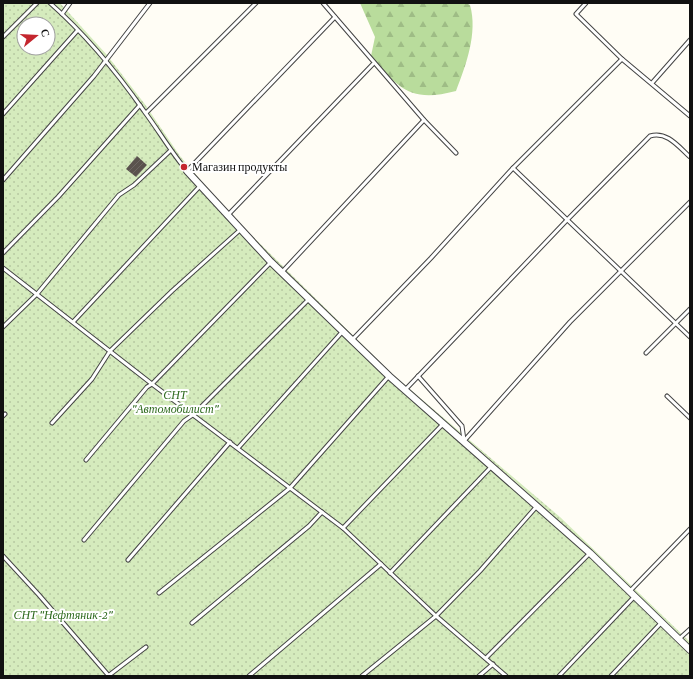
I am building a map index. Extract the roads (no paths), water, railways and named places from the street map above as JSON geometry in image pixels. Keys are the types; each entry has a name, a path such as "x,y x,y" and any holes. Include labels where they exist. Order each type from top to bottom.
{"street":[{"path":"187,171 271,262 389,376 590,553 690,650"}],"lane":[{"path":"3,37 37,3"},
{"path":"50,3 105,61 146,113 170,151 187,171 335,17"},
{"path":"62,14 70,3"},
{"path":"3,180 105,61 150,3"},
{"path":"146,113 256,3"},
{"path":"322,3 424,120 456,153"},
{"path":"586,3 576,14 622,59 690,116"},
{"path":"3,114 77,31"},
{"path":"652,83 690,40"},
{"path":"352,340 431,258 513,168 622,59"},
{"path":"227,216 374,64"},
{"path":"3,254 58,197 140,105"},
{"path":"282,272 424,120"},
{"path":"405,390 567,220 650,136 658,134 667,136 690,157"},
{"path":"3,327 37,294 119,195 134,185 170,151"},
{"path":"513,168 690,336"},
{"path":"73,322 200,186"},
{"path":"464,442 570,322 690,202"},
{"path":"52,423 92,379 110,351 240,230"},
{"path":"86,460 147,387 152,384 271,262"},
{"path":"3,268 152,384 194,414 343,528 436,616 506,676"},
{"path":"84,540 184,421 194,414 309,299"},
{"path":"646,353 690,308"},
{"path":"238,448 343,331"},
{"path":"159,593 290,488 389,376"},
{"path":"418,376 462,426 464,442"},
{"path":"667,396 690,417"},
{"path":"343,528 443,424"},
{"path":"128,560 230,442"},
{"path":"390,573 492,466"},
{"path":"362,676 436,616 480,571 537,506"},
{"path":"192,623 309,526 322,512"},
{"path":"559,676 690,529"},
{"path":"486,658 590,553"},
{"path":"3,556 39,595 108,676 146,647"},
{"path":"249,676 381,564"},
{"path":"612,676 661,623"},
{"path":"679,640 690,628"},
{"path":"479,676 493,664"}],"place":[{"name":"Магазин продукты","path":"184,167"}],"park label":[{"name":"СНТ \"Автомобилист\"","path":"175,402"},
{"name":"СНТ \"Нефтяник-2\"","path":"63,615"}]}
